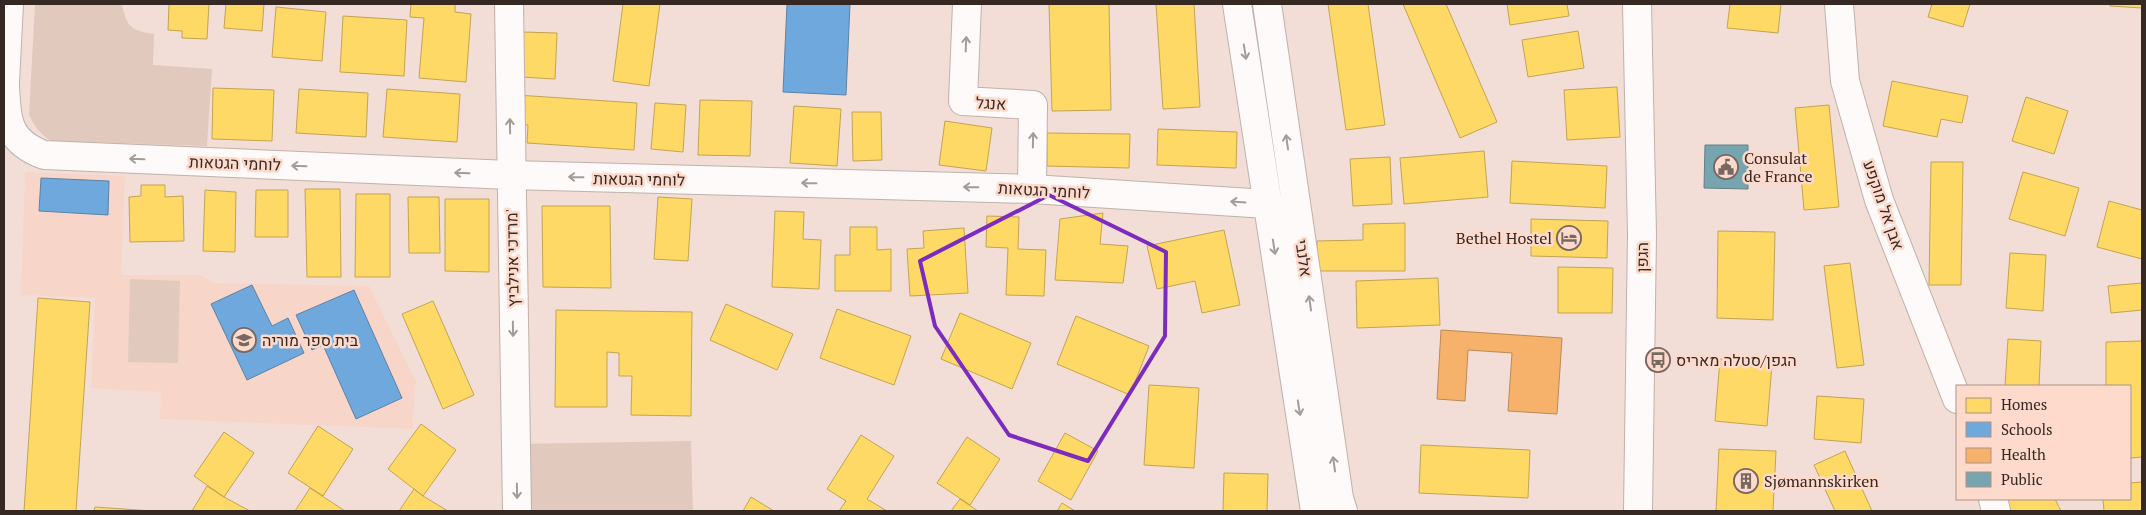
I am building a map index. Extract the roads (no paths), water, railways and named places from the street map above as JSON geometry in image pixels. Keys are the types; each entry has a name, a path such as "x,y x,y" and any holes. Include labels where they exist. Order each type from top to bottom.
{"street":[{"name":"לוחמי הגטאות","path":"9,4 4,94 6,118 16,137 30,150 44,155 510,175 1032,189 1267,204"},
{"name":"מרדכי אנילביץ'","path":"509,4 510,175 517,511"},
{"name":"אנגל","path":"967,4 963,101 1033,105 1032,189"},
{"name":"אלנבי","path":"1237,4 1315,511"},
{"name":"אלנבי","path":"1267,4 1339,498 1343,511"},
{"name":"הגפן","path":"1637,4 1642,234 1638,511"},
{"name":"אבן אל מוקפע","path":"1839,4 1846,81 1880,200 1956,396"},
{"path":"1267,204 1274,207 1290,223 1302,244"}],"place":[{"name":"Consulat de France","path":"1726,167"},
{"name":"Bethel Hostel","path":"1569,238"},
{"name":"בית ספר מוריה","path":"244,340"},
{"name":"הגפן/סטלה מאריס","path":"1658,360"},
{"name":"Sjømannskirken","path":"1746,481"}]}
